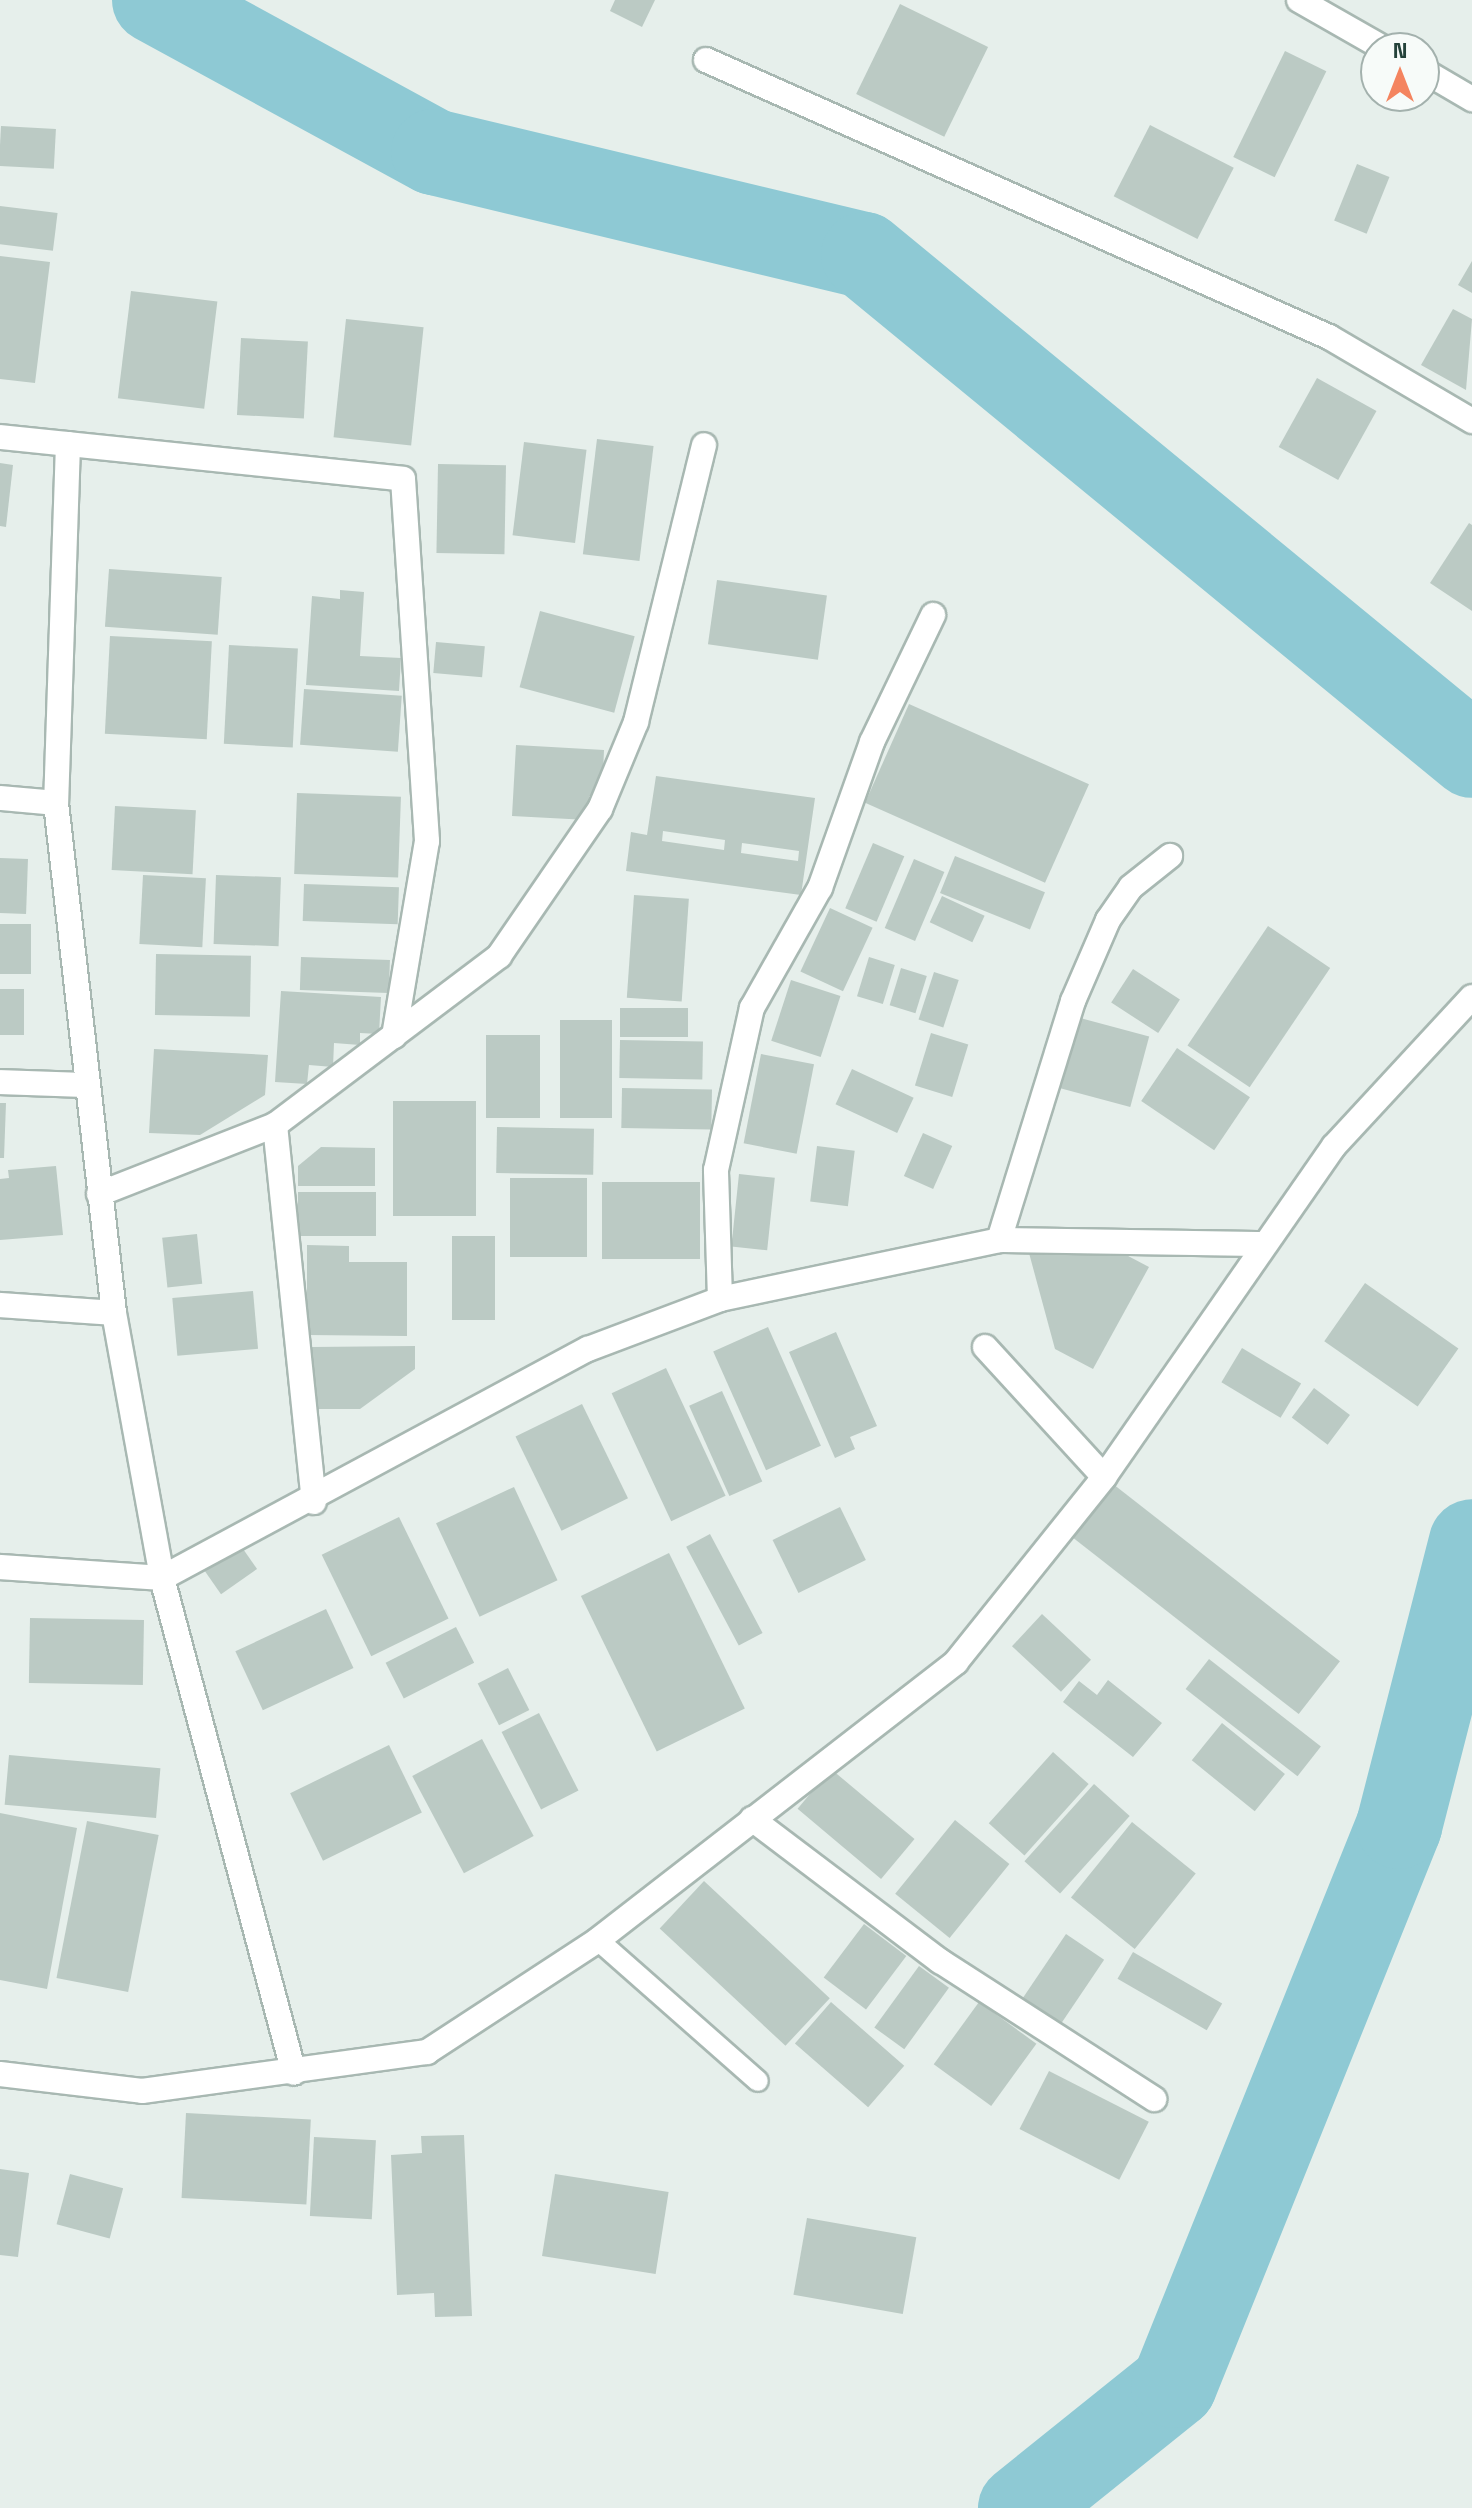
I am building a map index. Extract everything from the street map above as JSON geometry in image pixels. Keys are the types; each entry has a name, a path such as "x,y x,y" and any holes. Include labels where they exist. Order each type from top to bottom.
{"street":[{"path":"1299,0 1360,35"},
{"path":"706,60 1329,337 1472,421"},
{"path":"1440,80 1472,99"},
{"path":"0,437 403,479 427,841 394,1036"},
{"path":"68,444 56,803 114,1313 162,1578 294,2073"},
{"path":"99,1194 275,1125 499,956 600,809 636,722 704,445"},
{"path":"720,1299 716,1170 752,1008 820,888 872,742 933,615"},
{"path":"0,798 56,803"},
{"path":"999,1240 1073,1001 1108,920 1131,887 1170,856"},
{"path":"0,2074 142,2091 294,2073 427,2052 598,1940 956,1662 1104,1477 1261,1244 1334,1146 1472,997"},
{"path":"0,1082 87,1085"},
{"path":"275,1125 314,1502"},
{"path":"0,1567 162,1578 314,1502 588,1349 720,1299 999,1240 1261,1244"},
{"path":"0,1305 114,1313"},
{"path":"985,1347 1104,1477"},
{"path":"752,1819 940,1961 1154,2099"}],"lane":[{"path":"598,1940 758,2081"}],"building":[{"path":"615,0 655,0 642,27 610,11"},
{"path":"900,4 988,47 944,137 856,94"},
{"path":"1285,51 1326,71 1275,177 1233,157"},
{"path":"1150,125 1234,168 1197,239 1114,196"},
{"path":"1,126 56,129 54,169 0,166"},
{"path":"1357,164 1389,177 1367,234 1334,221"},
{"path":"0,206 58,213 53,251 0,244"},
{"path":"0,256 50,262 35,383 0,379"},
{"path":"1472,261 1472,293 1458,285"},
{"path":"131,291 217,302 204,409 118,398"},
{"path":"1453,309 1472,319 1466,390 1421,365"},
{"path":"346,319 424,327 411,446 334,437"},
{"path":"241,338 308,342 304,418 237,415"},
{"path":"1317,378 1376,411 1338,480 1279,447"},
{"path":"597,439 654,446 639,561 583,554"},
{"path":"524,442 587,450 575,543 513,535"},
{"path":"0,463 13,465 6,527 0,526"},
{"path":"438,464 506,465 504,554 436,553"},
{"path":"1469,523 1472,525 1472,611 1430,583"},
{"path":"109,569 222,577 218,635 105,627"},
{"path":"717,580 827,595 818,660 708,644"},
{"path":"340,590 364,592 360,656 401,658 399,691 306,685 312,596 340,599"},
{"path":"540,611 635,636 614,713 520,687"},
{"path":"110,636 212,641 207,739 105,734"},
{"path":"436,642 485,646 482,677 433,673"},
{"path":"229,645 298,649 293,747 224,744"},
{"path":"304,689 402,696 398,752 300,745"},
{"path":"909,704 1089,784 1045,883 865,803"},
{"path":"516,745 604,750 602,797 589,796 588,820 512,816"},
{"path":"656,776 815,798 801,895 626,871 631,832 647,835","holes":["663,831 725,840 724,850 662,841","742,843 799,851 798,861 741,853"]},
{"path":"297,793 401,797 398,878 294,874"},
{"path":"115,806 196,810 193,874 112,870"},
{"path":"873,843 904,856 877,922 845,908"},
{"path":"955,856 1045,892 1030,929 940,893"},
{"path":"0,858 28,859 26,914 0,913"},
{"path":"914,859 944,872 915,941 885,928"},
{"path":"143,875 206,878 202,947 139,944"},
{"path":"216,875 281,877 279,946 214,944"},
{"path":"304,884 399,887 398,924 303,921"},
{"path":"634,895 689,899 682,1002 627,998"},
{"path":"942,896 985,916 972,942 930,922"},
{"path":"830,908 873,928 843,991 800,971"},
{"path":"0,924 31,924 31,974 0,974"},
{"path":"1268,926 1330,968 1250,1087 1187,1045"},
{"path":"156,954 251,956 250,1017 155,1015"},
{"path":"301,957 390,960 389,993 300,990"},
{"path":"869,957 895,965 883,1004 857,996"},
{"path":"901,968 927,976 915,1013 890,1005"},
{"path":"1133,969 1180,999 1158,1033 1111,1003"},
{"path":"934,972 959,980 943,1028 919,1020"},
{"path":"791,980 840,996 821,1057 771,1041"},
{"path":"0,989 24,989 24,1035 0,1035"},
{"path":"281,991 381,997 379,1034 360,1033 360,1045 334,1043 333,1067 309,1065 307,1084 275,1082"},
{"path":"620,1008 688,1008 688,1037 620,1037"},
{"path":"1069,1015 1149,1036 1130,1107 1050,1086"},
{"path":"560,1020 612,1020 612,1118 560,1118"},
{"path":"931,1033 968,1044 952,1097 915,1086"},
{"path":"486,1035 540,1035 540,1118 486,1118"},
{"path":"620,1040 703,1041 702,1079 619,1078"},
{"path":"1177,1048 1250,1097 1214,1150 1141,1101"},
{"path":"154,1049 268,1055 265,1095 200,1135 149,1133"},
{"path":"761,1054 814,1064 797,1154 744,1143"},
{"path":"852,1069 914,1098 897,1133 836,1104"},
{"path":"622,1088 712,1090 711,1130 621,1128"},
{"path":"393,1101 476,1101 476,1216 393,1216"},
{"path":"0,1103 6,1103 4,1158 0,1158"},
{"path":"497,1127 594,1129 593,1175 496,1173"},
{"path":"923,1133 952,1146 933,1189 904,1176"},
{"path":"817,1146 855,1151 848,1206 810,1202"},
{"path":"321,1147 375,1148 375,1186 298,1186 298,1166"},
{"path":"56,1166 63,1235 0,1240 0,1179 9,1178 8,1170"},
{"path":"739,1174 775,1178 767,1250 731,1247"},
{"path":"510,1178 587,1178 587,1257 510,1257"},
{"path":"602,1182 700,1182 700,1259 602,1259"},
{"path":"298,1192 376,1192 376,1236 298,1236"},
{"path":"197,1234 202,1284 167,1287 162,1238"},
{"path":"452,1236 495,1236 495,1320 452,1320"},
{"path":"307,1245 349,1246 349,1262 407,1262 407,1336 307,1335"},
{"path":"1111,1247 1149,1267 1093,1369 1055,1349 1029,1253"},
{"path":"1365,1283 1458,1348 1418,1407 1324,1341"},
{"path":"253,1291 258,1349 177,1356 172,1298"},
{"path":"768,1327 821,1446 766,1470 713,1351"},
{"path":"836,1332 877,1426 850,1437 855,1449 835,1458 789,1352"},
{"path":"415,1346 415,1369 360,1409 312,1409 312,1347"},
{"path":"1242,1348 1301,1384 1281,1418 1221,1382"},
{"path":"666,1368 726,1496 671,1521 612,1393"},
{"path":"1314,1388 1350,1415 1328,1445 1292,1418"},
{"path":"722,1391 762,1481 729,1496 689,1406"},
{"path":"582,1404 628,1498 562,1531 515,1436"},
{"path":"1113,1484 1340,1661 1299,1714 1072,1537"},
{"path":"514,1487 558,1580 480,1617 436,1523"},
{"path":"840,1507 866,1560 798,1593 773,1540"},
{"path":"399,1517 449,1619 371,1656 322,1555"},
{"path":"710,1534 763,1633 739,1646 686,1547"},
{"path":"241,1546 257,1569 221,1594 205,1571"},
{"path":"669,1553 745,1708 657,1751 581,1596"},
{"path":"326,1609 353,1668 263,1710 235,1651"},
{"path":"1042,1614 1091,1660 1061,1692 1012,1646"},
{"path":"30,1618 144,1620 143,1685 29,1683"},
{"path":"456,1627 474,1663 404,1699 386,1663"},
{"path":"1209,1659 1321,1746 1298,1776 1186,1689"},
{"path":"508,1668 529,1710 499,1725 478,1683"},
{"path":"1108,1680 1162,1723 1133,1757 1063,1702 1079,1681 1097,1695"},
{"path":"539,1713 578,1791 541,1810 502,1732"},
{"path":"1222,1723 1285,1774 1255,1811 1192,1760"},
{"path":"482,1739 534,1836 464,1873 412,1776"},
{"path":"389,1745 422,1812 323,1861 290,1793"},
{"path":"1053,1752 1089,1784 1024,1855 989,1823"},
{"path":"9,1755 160,1768 156,1818 5,1805"},
{"path":"831,1769 914,1839 881,1879 798,1809"},
{"path":"1094,1784 1130,1816 1060,1893 1024,1861"},
{"path":"0,1813 77,1828 47,1989 0,1980"},
{"path":"955,1820 1009,1864 950,1938 895,1894"},
{"path":"87,1821 159,1835 128,1992 56,1978"},
{"path":"1132,1822 1196,1874 1135,1949 1071,1897"},
{"path":"704,1881 830,1998 785,2046 660,1929"},
{"path":"864,1924 906,1956 866,2009 824,1978"},
{"path":"1066,1934 1104,1960 1057,2030 1018,2004"},
{"path":"1133,1952 1222,2003 1207,2030 1118,1979"},
{"path":"919,1966 949,1988 904,2049 874,2027"},
{"path":"831,2002 904,2066 868,2107 795,2044"},
{"path":"979,2002 1036,2044 991,2106 934,2064"},
{"path":"1049,2071 1149,2122 1119,2180 1019,2129"},
{"path":"186,2113 311,2120 306,2204 182,2198"},
{"path":"464,2135 472,2316 435,2317 434,2293 397,2295 391,2155 422,2153 421,2136"},
{"path":"314,2137 376,2140 372,2219 310,2216"},
{"path":"0,2169 29,2173 18,2257 0,2255"},
{"path":"70,2174 123,2188 110,2238 57,2224"},
{"path":"555,2174 669,2192 656,2274 542,2256"},
{"path":"807,2218 916,2237 903,2314 793,2295"}],"waterway":[{"path":"155,0 434,152 864,255 1472,755"},
{"path":"1021,2508 1174,2385 1399,1826 1472,1542"}]}
